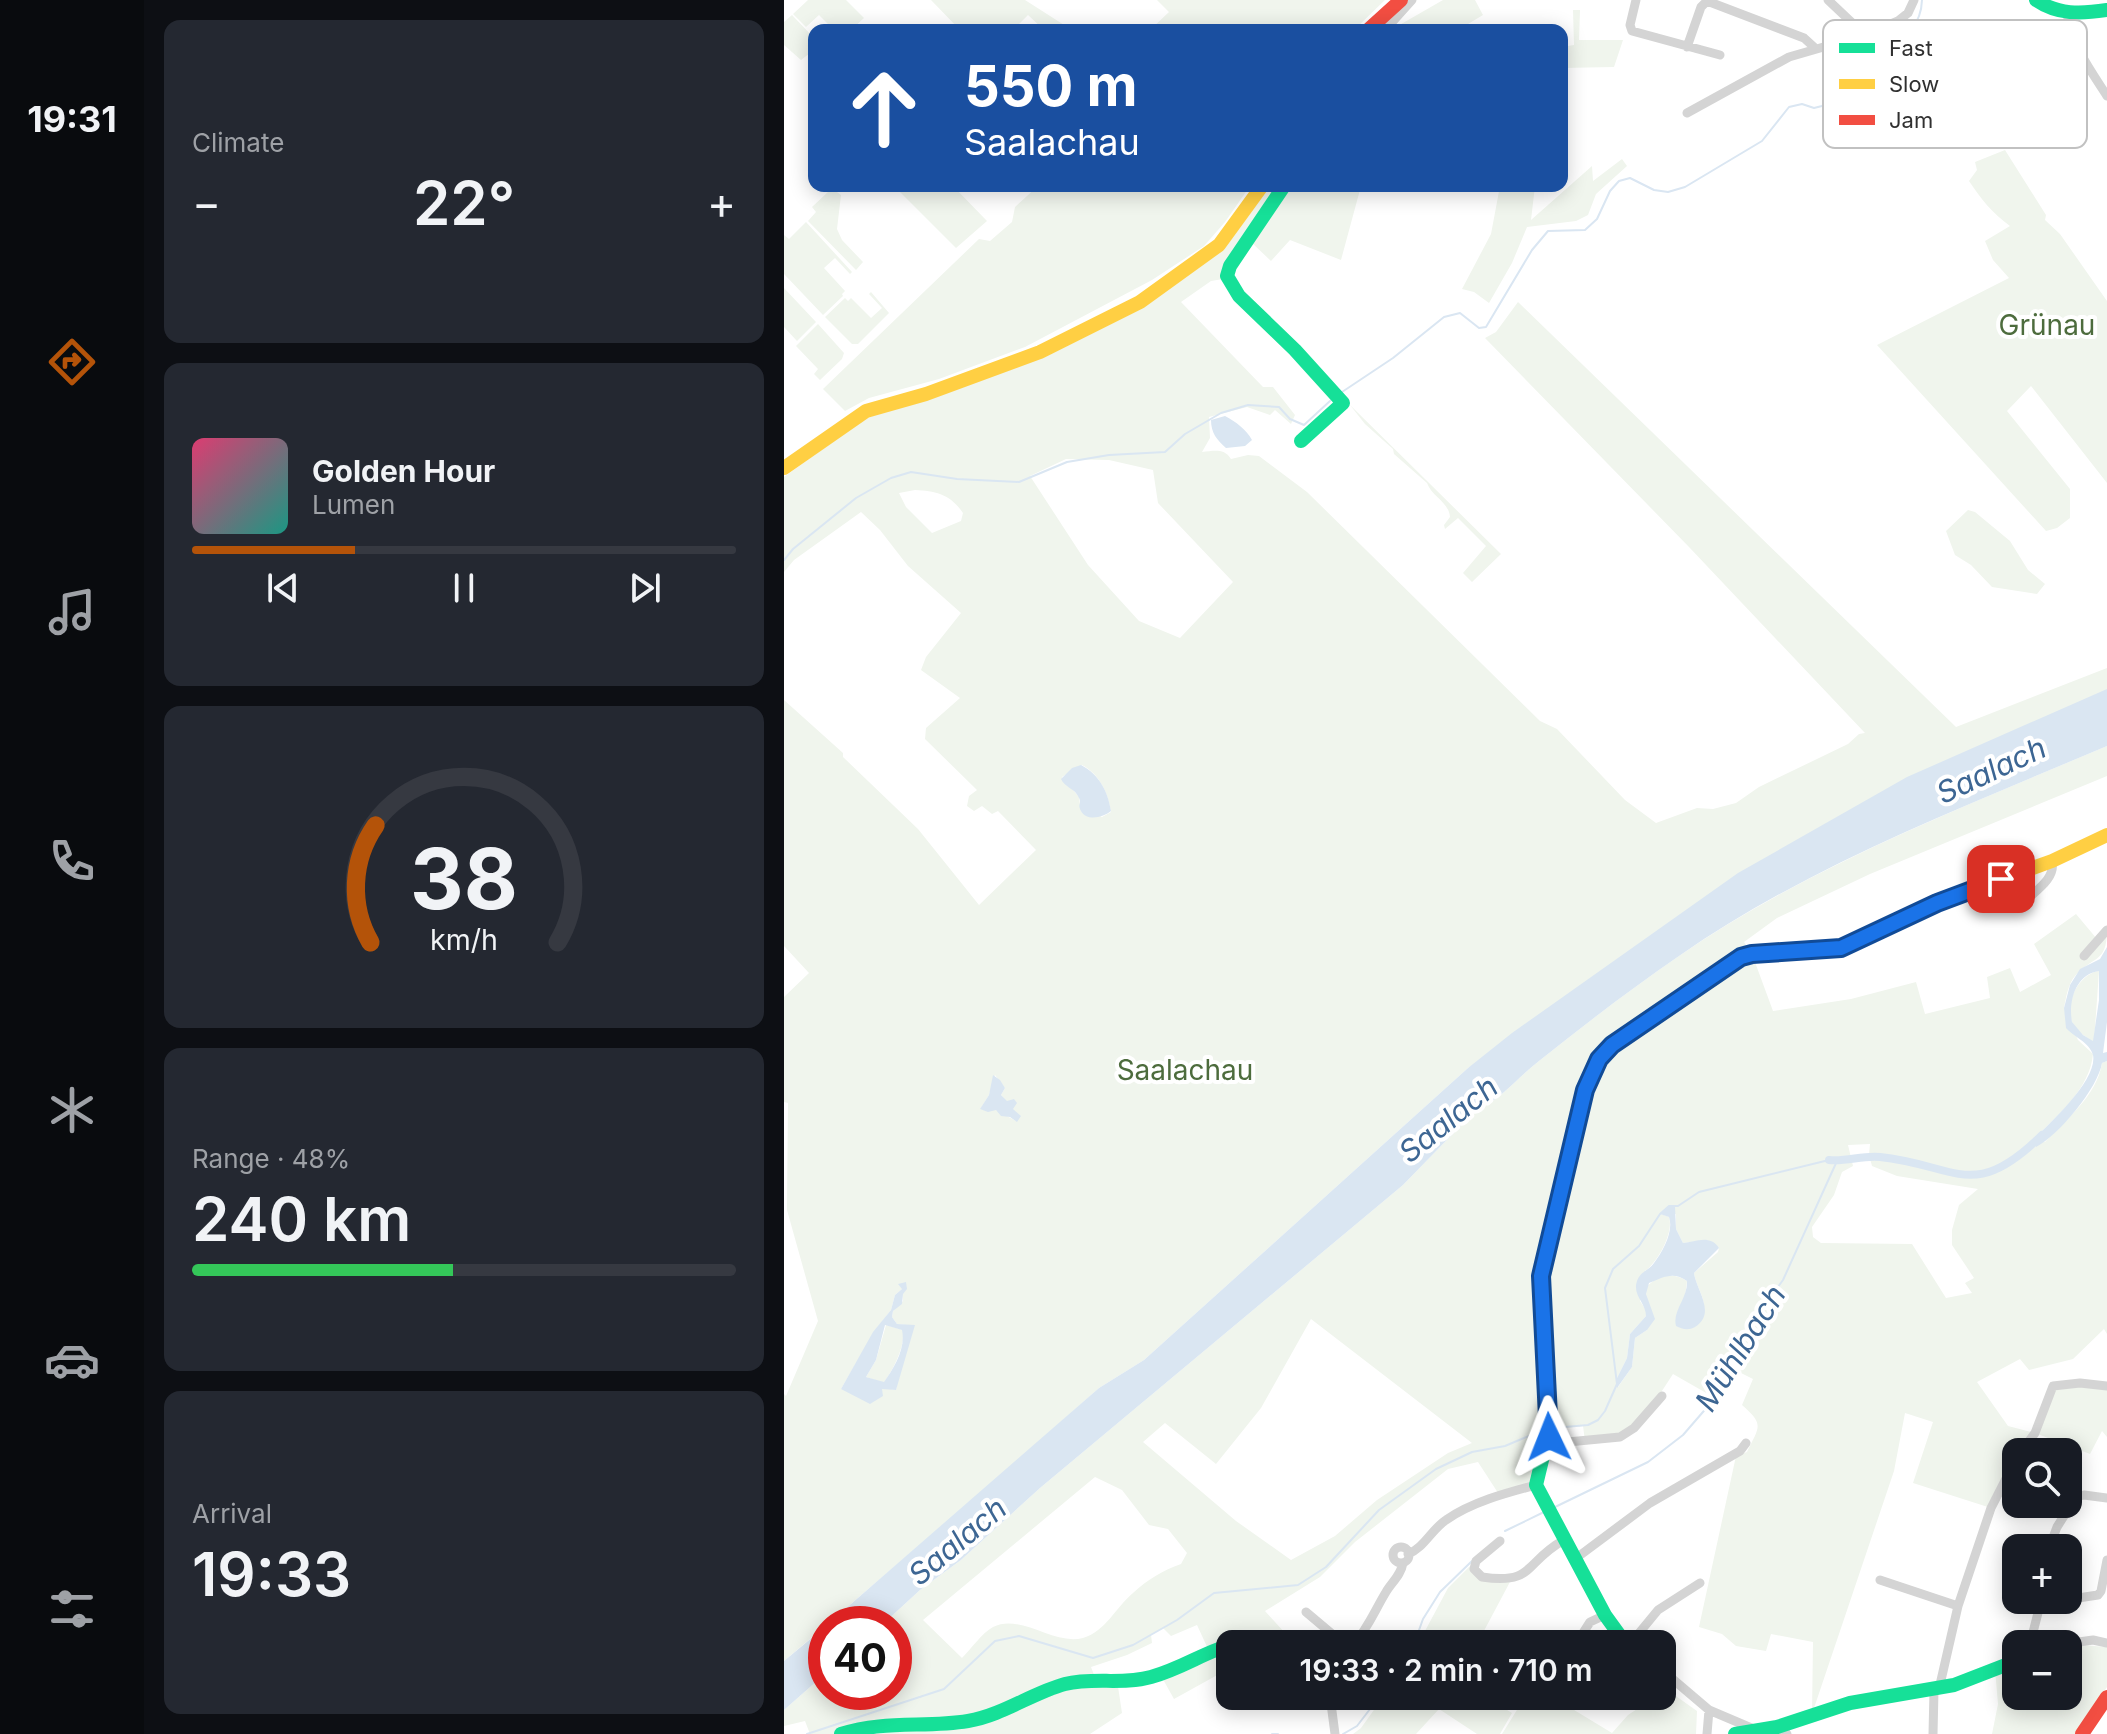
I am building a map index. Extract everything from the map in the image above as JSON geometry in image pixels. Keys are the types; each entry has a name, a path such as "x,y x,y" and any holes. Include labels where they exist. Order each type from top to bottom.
{"street":[{"path":"1390,24 1412,0"},
{"path":"1636,0 1630,25 1632,31 1720,55"},
{"path":"1828,0 1849,20"},
{"path":"1899,20 1908,13 1914,0"},
{"path":"2036,0 2045,7 2067,14 2107,10"},
{"path":"1374,24 1399,1"},
{"path":"1687,47 1701,7 1707,1 1804,38 1815,48"},
{"path":"2067,14 2068,20"},
{"path":"1687,113 1774,65 1823,46"},
{"path":"2087,62 2107,96"},
{"path":"784,468 866,411 926,394 1040,352 1140,302 1219,245 1258,192"},
{"path":"1280,192 1230,266 1228,281 1343,403 1301,441"},
{"path":"1617,1630 1605,1615 1536,1485 1547,1444 1549,1420 1541,1276 1585,1090 1599,1059 1612,1045 1741,957 1826,950 1855,942 1937,903 2052,861 2107,835"},
{"path":"2001,879 2010,898 2023,903 2050,876 2052,861"},
{"path":"2084,956 2107,930"},
{"path":"2031,1438 2053,1386 2080,1383 2107,1386"},
{"path":"1547,1444 1620,1437 1634,1428 1662,1396"},
{"path":"1575,1559 1650,1503 1740,1451 1746,1443"},
{"path":"1366,1630 1402,1569 1405,1558 1449,1517 1482,1502 1536,1485"},
{"path":"1933,1734 1936,1689 1958,1606 1991,1508 2002,1487"},
{"path":"2082,1496 2107,1498"},
{"path":"1500,1541 1476,1561 1474,1569 1482,1577 1517,1578 1545,1552 1564,1540"},
{"path":"2082,1598 2104,1592 2107,1560"},
{"path":"1880,1580 1958,1606"},
{"path":"1640,1630 1658,1610 1700,1583"},
{"path":"1306,1612 1327,1630"},
{"path":"1585,1630 1590,1622 1605,1615"},
{"path":"2082,1642 2107,1643"},
{"path":"841,1734 873,1724 969,1721 1065,1684 1147,1678 1216,1647"},
{"path":"1735,1734 1757,1730 1782,1731 1850,1703 1936,1689 2002,1666"},
{"path":"1676,1682 1709,1710 1757,1730"},
{"path":"2082,1734 2107,1697"},
{"path":"1332,1710 1335,1732"},
{"path":"1707,1734 1709,1710"}],"green space":[{"path":"808,0 846,0 864,18 858,24 828,24 819,15 806,27 793,14"},
{"path":"931,0 1025,0 1063,24 1038,24 1028,15 1019,24 954,24"},
{"path":"1157,0 1385,0 1360,24 1156,24 1169,12"},
{"path":"1443,0 1475,0 1483,15 1468,24 1401,24"},
{"path":"1573,10 1580,10 1579,40 1623,40 1614,67 1568,68 1568,46 1574,45"},
{"path":"792,15 808,32 808,55 801,60 784,45 784,22"},
{"name":"Grünau","path":"2005,150 2046,215 2045,220 2060,234 2107,301 2107,483 2031,386 2007,411 2070,489 2070,518 2057,528 2046,531 1877,345 2009,278 1993,260 1985,241 2010,226 1987,205 1969,181 1977,170 1975,162"},
{"path":"1622,159 1627,166 1596,194 1588,215 1576,221 1527,227 1512,263 1489,303 1474,292 1462,289 1491,234 1499,192 1534,192 1531,220 1563,192 1568,192 1568,187 1592,166 1593,181"},
{"path":"828,192 841,195 837,229 842,240 863,262 856,270 808,221 816,212 812,207"},
{"path":"900,192 959,192 987,221 956,248"},
{"path":"1031,192 1246,192 1204,246 1152,280 1025,347 939,379 869,398 845,411 823,389 979,239 990,241 1012,222 1015,207"},
{"name":"Saalachau","path":"1264,192 1275,192 1223,279 1211,281 1181,302 1263,387 1273,387 1295,415 1291,424 1275,410 1270,415 1247,407 1209,417 1210,438 1202,452 1222,452 1231,459 1259,456 1307,492 1540,721 1557,729 1625,800 1656,823 1697,808 1713,809 1736,803 1759,787 1865,733 1485,338 1496,332 1518,302 1956,727 2107,668 2107,691 1468,1068 1144,1360 1099,1388 848,1606 808,1606 808,1640 784,1661 784,1394 786,1396 818,1321 787,1210 788,1103 784,1102 784,997 809,973 784,946 784,700 843,753 843,757 918,829 979,905 1036,850 998,811 992,814 982,806 974,811 967,806 969,796 977,790 925,739 926,728 960,698 921,670 926,657 961,613 908,566 880,530 861,512 794,560 784,572 784,477 873,413 994,374 1199,268","holes":["1066,459 1109,460 1153,470 1158,503 1233,582 1180,638 1139,621 1088,565 1030,476","930,491 953,502 963,513 961,521 932,533 906,507 899,493","1082,765 1102,784 1108,797 1111,812 1102,817 1080,805 1079,797 1062,777","995,1075 1005,1088 1001,1095 1016,1113 1016,1121 996,1110 981,1108","902,1289 903,1301 893,1311 892,1317 897,1324 906,1325 896,1390 841,1389 874,1332 891,1310 895,1295"]},
{"path":"1286,192 1359,192 1341,260 1290,240 1271,261 1251,242"},
{"path":"806,222 852,272 850,274 835,258 824,268 845,291 823,315 784,274 784,235 789,239"},
{"path":"784,288 816,322 797,341 784,327"},
{"path":"871,292 889,313 858,344 852,344 825,317 845,298 848,301 851,298 871,318 882,308 869,294"},
{"path":"818,324 844,353 842,359 820,380 814,374 818,369 796,346"},
{"path":"1350,405 1501,554 1472,582 1463,573 1486,546 1458,518 1445,529 1444,525 1450,517 1447,507"},
{"path":"1968,510 1975,512 2010,541 2028,570 2045,584 2037,594 1992,587 1971,565 1955,555 1946,531"},
{"path":"2107,746 2107,776 1870,874 1777,918 1744,942 1752,954 1773,1011 1851,999 1916,982 1925,1014 1990,998 1987,977 2010,968 2020,992 2051,975 2034,944 2076,914 2097,939 2107,930 2104,949 2073,979 2064,1008 2078,1040 2093,1054 2091,1066 2072,1100 2036,1137 2045,1142 2071,1116 2094,1086 2102,1063 2107,1061 2107,1334 2104,1329 2073,1359 2029,1370 2020,1359 1977,1382 2008,1426 2035,1433 2031,1438 2002,1438 2002,1486 1991,1508 1913,1483 1933,1422 1905,1413 1894,1471 1812,1714 1813,1642 1771,1634 1766,1651 1736,1646 1722,1634 1699,1627 1736,1456 1747,1452 1758,1427 1754,1417 1742,1405 1753,1379 1731,1368 1715,1398 1673,1374 1643,1420 1627,1433 1585,1441 1583,1426 1545,1430 1536,1485 1500,1496 1478,1462 1448,1469 1355,1542 1320,1577 1265,1611 1282,1630 1216,1630 1216,1676 1174,1699 1160,1674 1209,1651 1197,1625 1171,1636 1163,1628 1151,1635 1152,1643 1091,1667 1096,1680 1117,1680 1122,1713 1090,1734 810,1734 805,1721 784,1726 784,1710 808,1689 808,1710 912,1710 912,1606 903,1606 961,1560 1040,1488 1403,1185 1477,1109 1502,1094 1625,994 1729,924 1833,866","holes":["1870,1144 1872,1166 1897,1176 1978,1189 1959,1205 1952,1230 1952,1245 1974,1278 1965,1283 1972,1293 1946,1298 1912,1244 1821,1243 1813,1237 1812,1227 1834,1195 1842,1172 1853,1166 1848,1145","1661,1214 1676,1214 1676,1229 1683,1243 1707,1240 1719,1248 1694,1273 1704,1312 1702,1319 1677,1313 1685,1297 1687,1281 1682,1278 1660,1278 1650,1284 1646,1288 1647,1330 1635,1338 1632,1367 1618,1387 1617,1378 1627,1358 1630,1334 1646,1316 1640,1301 1645,1271 1664,1246 1669,1230 1669,1217","1311,1319 1472,1443 1448,1453 1377,1500 1335,1536 1291,1560 1236,1521 1143,1442 1165,1423 1216,1464 1261,1408","1095,1477 1122,1490 1149,1525 1168,1529 1187,1553 1181,1564 1144,1584 1091,1635 1061,1638 1026,1626 1004,1624 989,1630 962,1658 923,1620"]},
{"path":"2099,971 2094,1042 2074,1026 2070,1009 2079,984 2091,973"},
{"path":"886,1325 903,1330 903,1337 898,1357 884,1383 866,1377 876,1360"},
{"path":"2107,1386 2107,1437 2102,1431 2090,1454 2082,1451 2082,1438 2048,1438 2035,1433 2051,1388"},
{"path":"1470,1566 1478,1575 1511,1580 1484,1630 1426,1630 1448,1588"},
{"path":"2082,1645 2107,1647 2107,1687 2075,1734 1992,1734 1998,1704 1995,1669 2002,1666 2002,1710 2082,1710"},
{"path":"1676,1696 1697,1711 1696,1734 1502,1734 1517,1710 1574,1710 1612,1733 1636,1710 1676,1710"},
{"path":"1374,1710 1438,1710 1416,1734 1353,1734"},
{"path":"1441,1710 1507,1710 1512,1713 1500,1734 1477,1734"}],"water":[{"path":"1225,416 1247,432 1252,440 1245,446 1226,448 1215,436 1211,420"},
{"name":"Saalach","path":"2107,689 2107,746 1833,866 1729,923 1679,956 1573,1034 1502,1094 1477,1109 1403,1185 1040,1488 961,1560 903,1606 849,1606 1099,1388 1144,1360 1468,1068 1512,1033 1738,873 1907,777"},
{"path":"1081,765 1102,785 1110,804 1111,811 1100,817 1084,814 1077,795 1061,779 1072,768"},
{"path":"2107,947 2107,1022 2103,1053 2107,1052 2107,1061 2102,1063 2093,1085 2076,1110 2055,1133 2036,1147 2036,1137 2072,1099 2093,1065 2093,1055 2088,1047 2066,1028 2064,1008 2070,985 2080,969 2100,959","holes":["2099,971 2099,1000 2093,1041 2072,1022 2071,1006 2079,983 2091,973"]},
{"path":"993,1075 1005,1088 1001,1095 1007,1101 1014,1099 1017,1103 1013,1109 1021,1116 1017,1122 1001,1116 996,1110 988,1112 980,1109 989,1095"},
{"path":"1669,1206 1675,1206 1676,1229 1683,1243 1707,1240 1719,1248 1694,1273 1704,1301 1704,1315 1692,1328 1676,1326 1676,1315 1687,1281 1673,1276 1649,1283 1646,1294 1655,1319 1647,1330 1635,1338 1632,1367 1617,1388 1617,1378 1627,1358 1630,1334 1646,1316 1636,1291 1637,1281 1654,1263 1667,1241 1669,1217 1660,1214"},
{"path":"906,1282 907,1289 902,1304 893,1311 892,1317 897,1324 915,1325 896,1390 882,1389 883,1396 870,1404 841,1389 873,1332 891,1310 895,1295 902,1289 898,1284","holes":["885,1325 902,1330 901,1351 884,1382 866,1377 876,1360"]},
{"path":"808,1641 808,1689 784,1710 784,1661"}],"waterway":[{"path":"1917,20 1922,0"},
{"path":"1342,392 1393,358 1444,317 1460,313 1479,328 1486,327 1532,250 1548,231 1585,230 1597,219 1610,191 1619,181 1630,178 1654,190 1668,192 1685,187 1762,141 1789,107 1802,104 1814,108 1823,105"},
{"path":"784,560 793,549 856,498 891,478 911,472 957,479 1019,482 1067,462 1109,455 1165,452 1185,434 1221,413 1248,405 1279,407 1290,419 1304,425 1330,401"},
{"path":"1829,1160 1880,1157 1964,1174 1981,1174 2018,1156 2042,1135"},
{"path":"1553,1428 1588,1425 1598,1420 1605,1411 1617,1384 1605,1288 1613,1269 1639,1246 1660,1214 1669,1206 1678,1206 1699,1192 1829,1160"},
{"name":"Mühlbach","path":"1553,1508 1648,1462 1683,1435 1709,1405 1731,1367 1740,1339 1783,1280 1837,1161"},
{"path":"807,1734 944,1689 995,1641 1019,1636 1093,1658 1133,1645 1177,1620 1214,1593 1298,1585 1326,1567 1379,1510 1436,1469 1472,1452 1505,1446 1543,1430"},
{"name":"Mühlbach","path":"1505,1531 1544,1512"},
{"path":"1419,1630 1440,1592 1472,1561"},
{"path":"1343,1734 1357,1726 1369,1710"},
{"path":"1272,1734 1278,1734"}],"traffic: fast":[{"path":"2036,0 2070,12 2107,10"},
{"path":"1280,192 1230,266 1227,276 1239,296 1295,350 1343,403 1301,441"},
{"path":"1616,1630 1536,1485 1549,1431 1541,1276 1585,1090 1599,1059 1612,1045 1741,957 1761,953"},
{"path":"841,1734 873,1727 968,1721 1065,1684 1151,1677 1216,1649"},
{"path":"1735,1734 1777,1727 1850,1703 1954,1685 2002,1666"}],"traffic: slow":[{"path":"784,468 866,411 926,394 1040,352 1140,302 1219,245 1258,192"},
{"path":"1761,953 1841,948 1937,903 2052,861 2107,835"}],"traffic: jam":[{"path":"1375,24 1401,0"},
{"path":"2082,1734 2107,1697"}],"route":[{"path":"1549,1437 1541,1276 1585,1090 1599,1059 1612,1045 1741,957 1841,948 1937,903 2001,879"}]}
